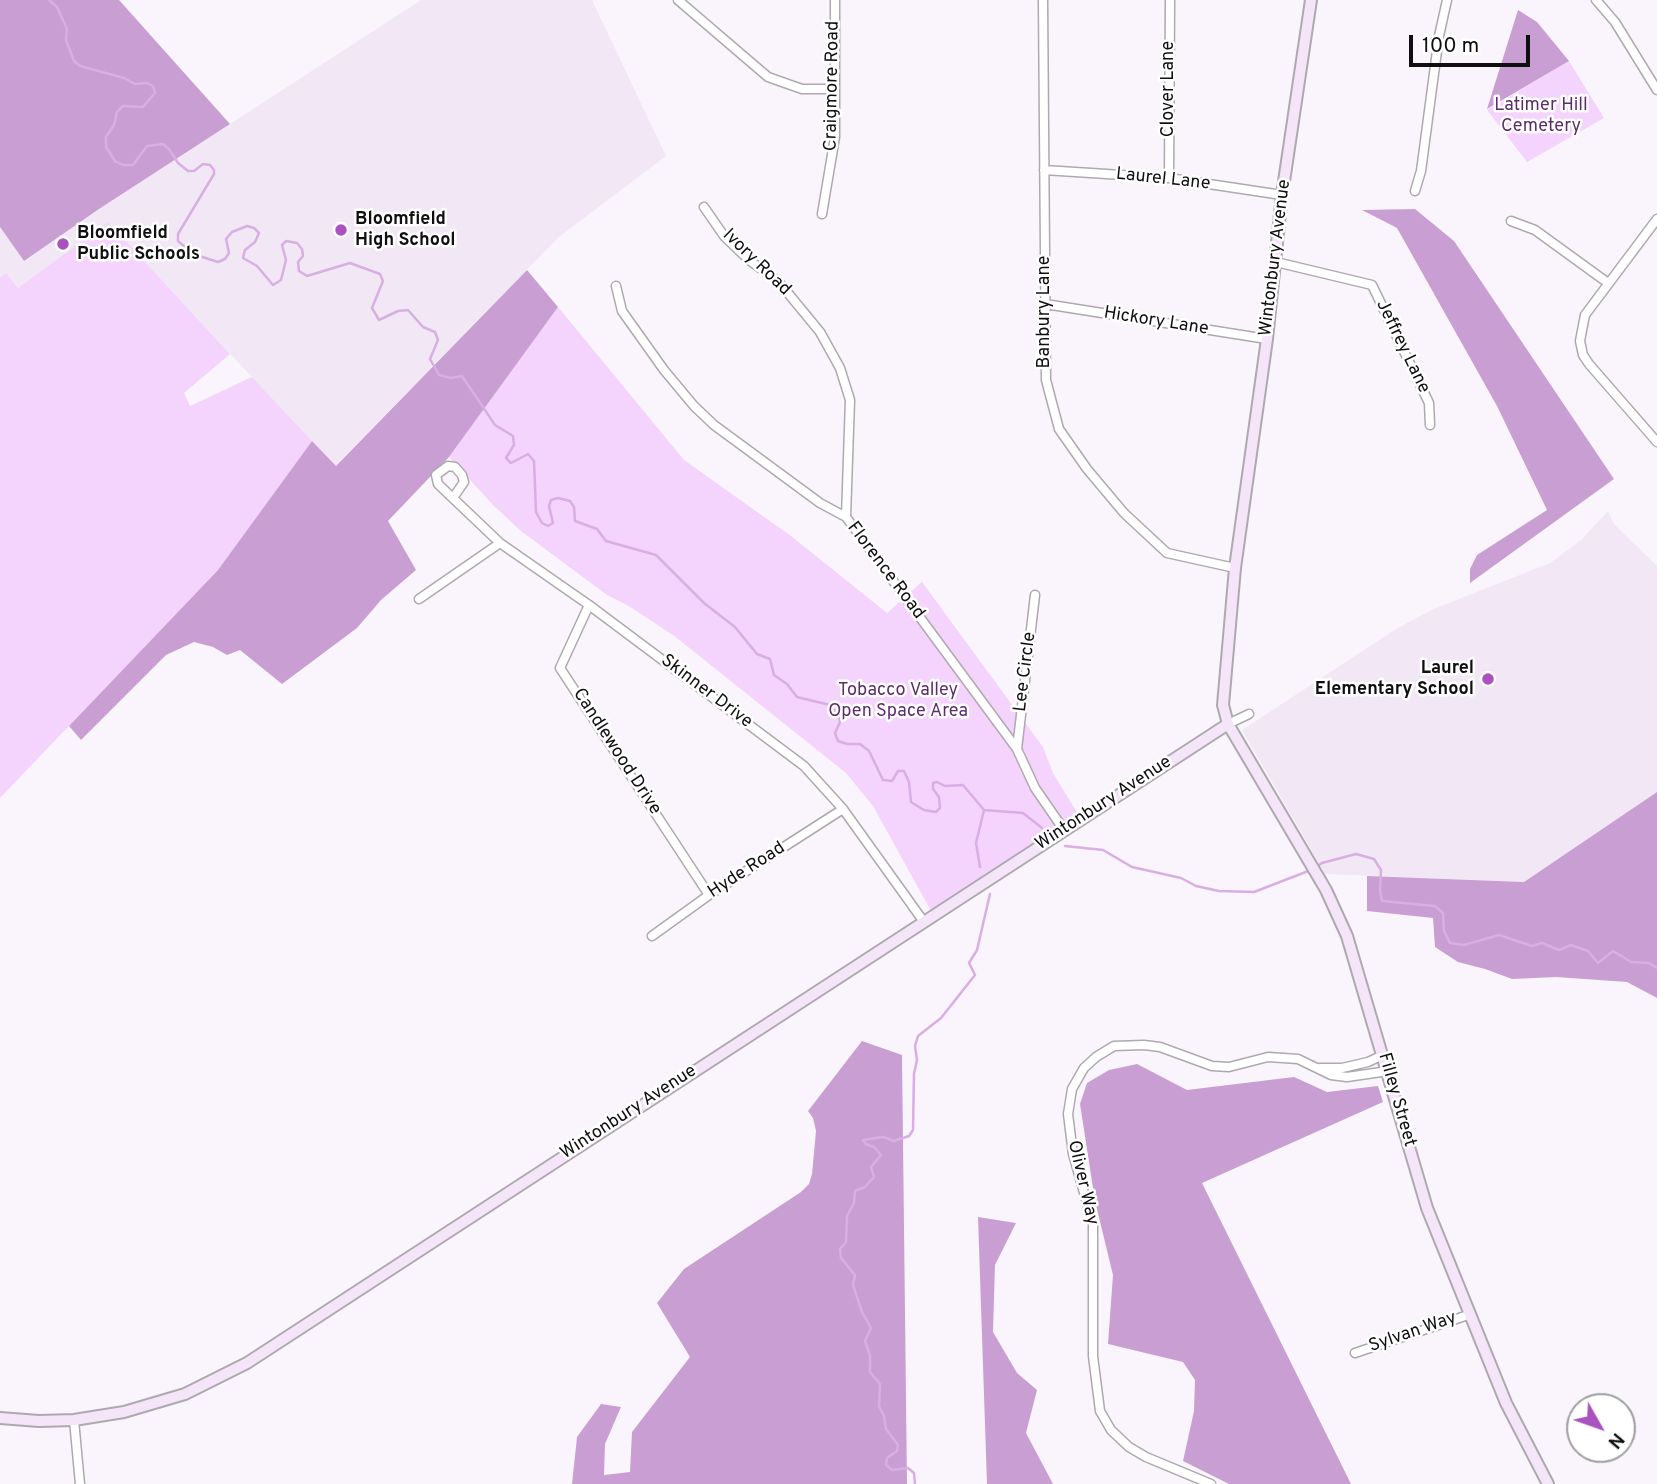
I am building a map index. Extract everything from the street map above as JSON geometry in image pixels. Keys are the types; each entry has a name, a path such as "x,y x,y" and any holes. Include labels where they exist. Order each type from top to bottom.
{"street":[{"path":"678,0 768,77 802,89 835,89"},
{"name":"Craigmore Road","path":"822,214 835,137 835,0"},
{"name":"Banbury Lane","path":"1043,0 1046,380 1059,429 1087,469 1124,513 1167,554 1235,568"},
{"name":"Clover Lane","path":"1168,178 1170,0"},
{"name":"Wintonbury Avenue","path":"1228,724 1223,705 1235,568 1276,262 1282,195 1311,0"},
{"path":"1415,191 1421,171 1439,36 1447,0"},
{"path":"1596,0 1615,22 1657,90"},
{"name":"Laurel Lane","path":"1044,170 1168,178 1282,195"},
{"name":"Ivory Road","path":"704,207 724,236 749,260 778,281 820,332 840,368 850,400 846,517"},
{"path":"1656,436 1583,355 1580,341 1585,315 1657,219"},
{"path":"1511,221 1535,230 1608,283"},
{"name":"Jeffrey Lane","path":"1276,262 1372,285 1429,403 1430,425"},
{"name":"Florence Road","path":"616,286 622,311 664,370 694,406 714,425 820,503 846,517 1017,749 1035,788 1064,830"},
{"name":"Hickory Lane","path":"1045,304 1266,339"},
{"name":"Skinner Drive","path":"453,498 500,543 589,605 804,766 843,809 924,922"},
{"path":"419,599 500,543"},
{"name":"Lee Circle","path":"1017,749 1035,595"},
{"name":"Candlewood Drive","path":"589,605 560,668 709,895"},
{"name":"Wintonbury Avenue","path":"0,1418 74,1420 124,1412 203,1386 247,1363 1064,830 1228,724 1249,714"},
{"name":"Filley Street","path":"1228,724 1313,868 1347,936 1427,1208 1506,1403 1548,1484"},
{"name":"Hyde Road","path":"652,936 709,895 843,809"},
{"name":"Oliver Way","path":"1211,1484 1146,1457 1129,1447 1111,1430 1100,1411 1093,1356 1093,1224 1073,1154 1068,1114 1072,1089 1084,1069 1096,1057 1114,1046 1160,1047 1212,1066 1229,1067 1268,1057 1298,1059 1331,1076 1347,1077 1388,1071"},
{"name":"Oliver Way","path":"1317,1068 1342,1068 1383,1055"},
{"name":"Sylvan Way","path":"1355,1353 1471,1314"},
{"path":"74,1420 80,1484"}],"shaded area":[{"path":"0,0 119,0 230,124 24,261 0,227"},
{"name":"Bloomfield High School","path":"421,0 592,0 666,156 559,237 335,466 108,223 18,288 6,273 0,277 0,227 24,261 99,209"},
{"path":"1518,10 1537,22 1569,61 1487,109"},
{"path":"1415,209 1454,241 1614,479 1470,583 1470,569 1477,555 1547,510 1497,406 1397,228 1362,210"},
{"path":"527,270 558,307 449,457 388,521 416,570 381,600 357,628 282,684 240,650 227,655 213,647 194,642 166,655 81,740 69,726 218,570 312,441 336,466"},
{"name":"Laurel Elementary School","path":"1608,511 1614,524 1657,566 1657,792 1524,882 1325,874 1242,730 1396,629 1431,610 1550,563 1581,540"},
{"path":"1657,792 1657,998 1627,982 1556,977 1512,979 1458,962 1435,947 1433,918 1367,911 1367,876 1524,882"},
{"path":"862,1041 902,1055 907,1484 572,1484 577,1437 601,1404 621,1407 605,1444 604,1475 630,1472 632,1432 690,1357 657,1303 684,1269 801,1192 809,1184 816,1131 808,1111"},
{"path":"1137,1064 1187,1090 1294,1077 1327,1092 1378,1086 1383,1102 1202,1183 1351,1484 1229,1484 1183,1461 1194,1411 1195,1380 1183,1362 1108,1344 1113,1275 1095,1201 1080,1104 1087,1083 1109,1070"},
{"path":"978,1217 1016,1223 995,1265 993,1332 1017,1373 1037,1390 1026,1433 1053,1484 987,1484"}],"green space":[{"name":"Latimer Hill Cemetery","path":"1569,61 1604,118 1527,162 1487,110"},
{"path":"108,222 230,354 184,393 190,406 252,377 312,441 218,570 0,798 0,277 6,273 18,288"},
{"name":"Tobacco Valley Open Space Area","path":"558,307 684,460 791,536 887,613 922,582 1043,747 1053,773 1084,824 935,918 873,806 846,773 673,635 607,595 521,531 494,506 449,457"}],"waterway":[{"path":"49,0 57,7 67,29 66,40 74,61 80,66 124,78 135,84 147,83 153,86 155,93 143,107 123,106 117,112 114,125 106,137 106,147 115,161 123,165 133,165 147,146 163,144 188,171 194,171 203,164 210,165 214,170 178,234 178,241 193,254 218,262 225,259 229,253 226,239 232,232 247,226 259,233 255,242 245,250 243,258 257,266 273,285 281,280 286,260 282,245 286,241 297,243 302,249 303,256 298,262 299,271 307,276 350,263 380,274 383,281 372,308 379,320 398,311 408,310 423,327 435,332 438,340 430,359 439,375 451,378 462,376 495,425 513,436 514,445 506,458 511,463 528,454 534,461 536,512 542,523 548,526 553,523 549,506 551,500 558,498 570,501 574,507 575,521 597,529 606,541 656,555 704,603 735,627 757,654 770,659 774,675 787,684 797,697 830,705 840,722 835,733 838,741 860,744 869,751 883,780 892,781 898,771 904,771 909,782 911,802 924,810 936,812 940,808 933,783 945,786 963,785 984,810 1023,813 1042,828"},
{"path":"980,867 976,843 984,810"},
{"path":"1065,846 1103,850 1132,867 1181,878 1196,886 1219,891 1254,892 1311,870"},
{"path":"1316,867 1356,854 1374,859 1381,870 1382,901 1435,906 1443,913 1444,931 1450,943 1464,945 1499,935 1532,946 1542,943 1559,950 1571,945 1588,951 1598,963 1613,951 1631,962 1649,963 1657,968"},
{"path":"915,1484 914,1473 908,1468 892,1470 886,1465 887,1458 897,1451 898,1445 886,1429 879,1406 880,1384 870,1372 870,1355 865,1341 871,1328 862,1312 853,1285 855,1275 841,1258 840,1249 846,1242 847,1216 854,1203 855,1191 865,1187 874,1177 871,1167 881,1155 863,1140 883,1137 894,1141 909,1136 913,1130 914,1074 917,1060 915,1046 918,1036 941,1018 975,975 969,963 977,950 990,894"}],"place":[{"name":"Bloomfield High School","path":"341,230"},
{"name":"Bloomfield Public Schools","path":"63,244"},
{"name":"Laurel Elementary School","path":"1488,679"}]}
